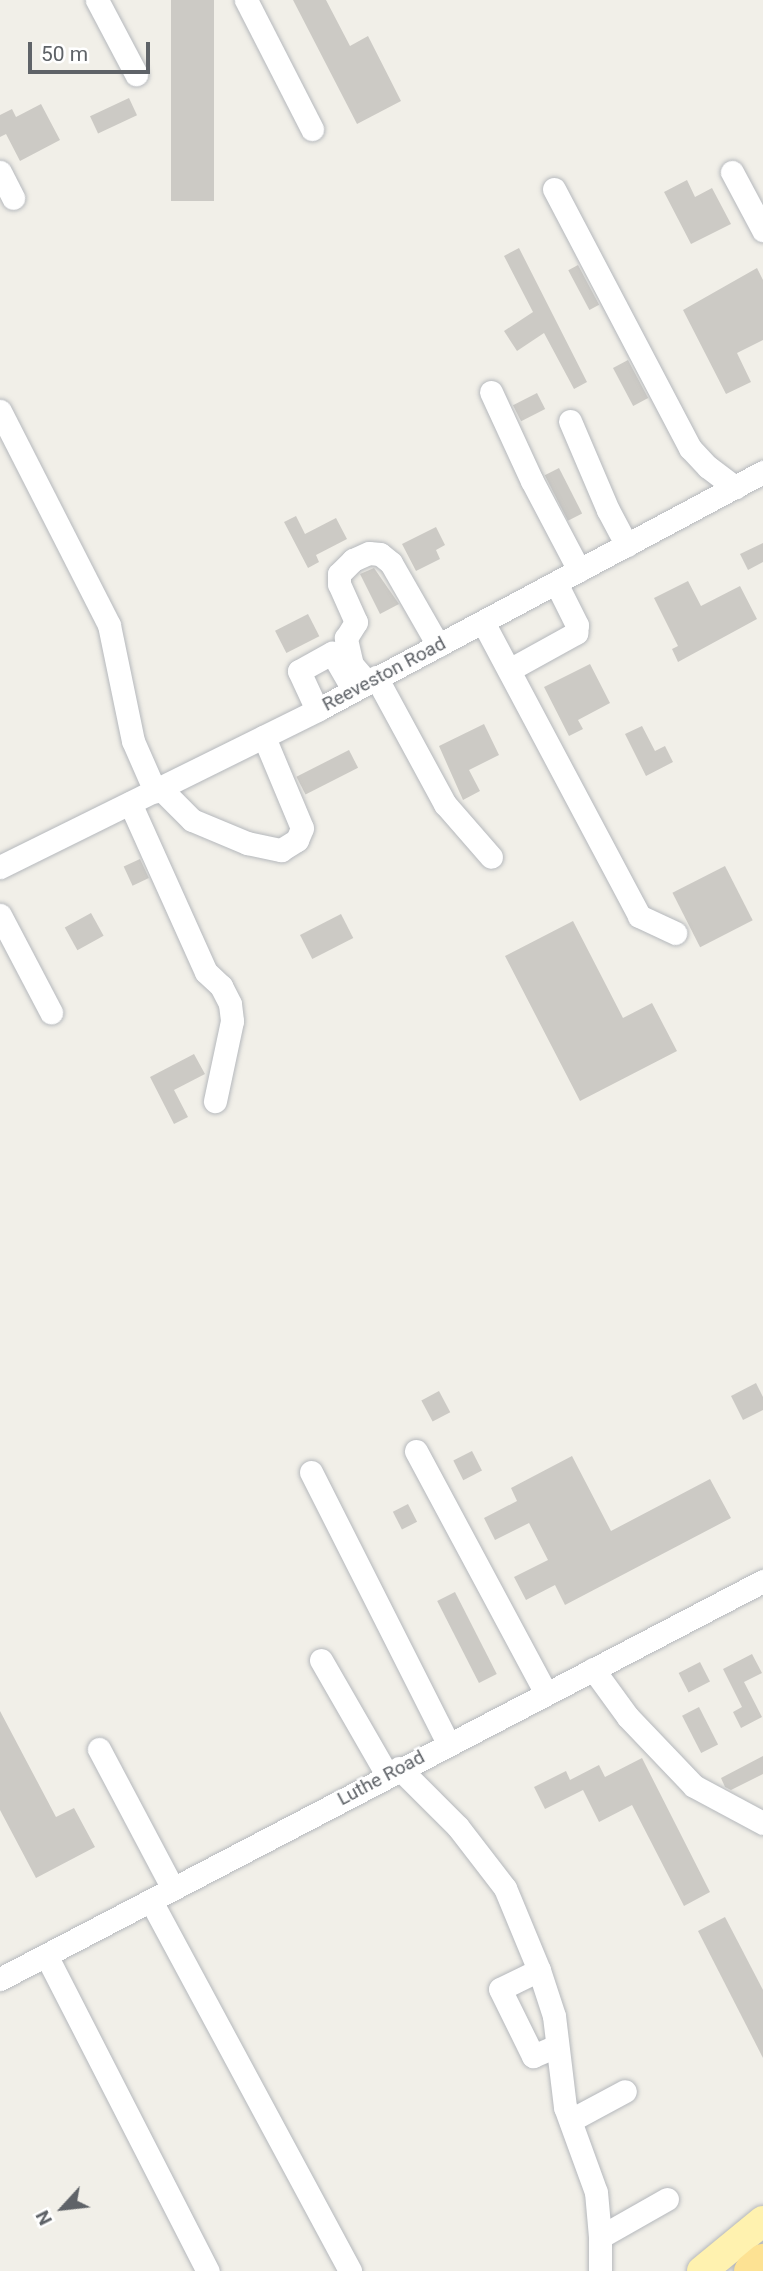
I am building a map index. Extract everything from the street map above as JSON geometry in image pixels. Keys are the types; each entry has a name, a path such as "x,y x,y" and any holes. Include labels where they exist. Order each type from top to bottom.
{"highway":[{"path":"751,2271 763,2263"},
{"path":"757,2271 763,2263"}],"main road":[{"path":"702,2271 763,2221"}],"street":[{"path":"97,0 136,74"},
{"path":"246,0 312,129"},
{"path":"0,172 13,198"},
{"path":"732,172 763,230"},
{"path":"554,190 690,448 708,467 735,487"},
{"path":"491,392 532,481 579,570"},
{"path":"0,411 109,625 133,741 158,790 192,820 247,843 281,850 297,840 302,828 264,737"},
{"path":"570,421 608,510 627,545"},
{"name":"Reeveston Road","path":"0,867 317,710 763,472"},
{"path":"438,645 391,563 380,554 369,553 353,560 339,573 339,584 356,622 346,638 352,666 366,683 445,804 491,857"},
{"path":"509,670 576,633 577,625 556,583"},
{"path":"483,622 639,916 675,933"},
{"path":"317,710 299,671 332,653 366,683"},
{"path":"130,803 206,972 221,986 230,1004 232,1021 215,1101"},
{"path":"0,915 51,1012"},
{"path":"416,1451 546,1693"},
{"path":"312,1472 448,1744"},
{"name":"Luthe Road","path":"0,1979 763,1581"},
{"path":"321,1660 393,1772 458,1827 505,1888 539,1970 554,2016 565,2107 596,2192 600,2271"},
{"path":"593,1669 628,1717 694,1786 763,1823"},
{"path":"99,1749 173,1889"},
{"path":"151,1901 350,2271"},
{"path":"46,1955 208,2271"},
{"path":"539,1970 500,1989 533,2056 557,2046"},
{"path":"570,2120 625,2091"},
{"path":"600,2237 667,2199"}],"building":[{"path":"171,0 214,0 214,201 171,201"},
{"path":"293,0 326,0 350,46 368,36 401,101 357,124"},
{"path":"129,98 137,115 98,133 90,116"},
{"path":"41,104 60,140 20,161 6,134 0,137 0,115 12,109 16,117"},
{"path":"687,180 695,197 712,188 731,224 691,244 664,192"},
{"path":"519,248 587,382 574,389 544,333 517,351 504,331 533,312 504,256"},
{"path":"578,265 599,305 589,310 568,270"},
{"path":"757,268 763,280 763,340 737,353 751,382 726,394 683,310"},
{"path":"628,360 648,398 633,406 613,368"},
{"path":"537,393 545,409 521,421 513,405"},
{"path":"559,468 582,513 568,521 545,475"},
{"path":"296,516 305,534 336,518 347,539 316,555 319,562 308,568 284,522"},
{"path":"436,527 445,545 436,550 440,559 416,571 402,544"},
{"path":"763,543 763,562 748,570 740,554"},
{"path":"374,568 399,604 380,614 360,574"},
{"path":"688,581 701,606 740,586 757,619 678,662 672,649 678,646 654,598"},
{"path":"308,614 319,636 286,653 275,631"},
{"path":"590,664 610,703 578,720 583,729 569,736 544,687"},
{"path":"484,724 499,755 469,770 480,791 463,800 439,746"},
{"path":"642,726 655,751 665,746 673,762 646,776 625,734"},
{"path":"349,750 358,768 306,795 296,777"},
{"path":"140,859 149,878 133,886 124,867"},
{"path":"725,866 753,920 700,947 672,893"},
{"path":"91,913 104,936 77,950 65,928"},
{"path":"341,914 353,938 312,959 300,935"},
{"path":"573,921 623,1018 652,1003 677,1051 580,1101 505,956"},
{"path":"194,1054 205,1074 174,1090 188,1117 174,1124 150,1077"},
{"path":"756,1383 763,1397 763,1410 743,1420 731,1396"},
{"path":"439,1391 450,1412 433,1422 421,1400"},
{"path":"472,1451 482,1471 463,1480 453,1461"},
{"path":"572,1456 611,1531 710,1479 731,1518 565,1605 555,1585 526,1600 514,1577 548,1560 529,1523 495,1540 484,1518 517,1501 511,1488"},
{"path":"408,1504 417,1522 402,1530 393,1512"},
{"path":"455,1592 497,1674 479,1683 437,1601"},
{"path":"752,1654 762,1673 744,1682 762,1717 741,1728 733,1712 742,1707 723,1669"},
{"path":"700,1662 710,1682 689,1692 679,1673"},
{"path":"699,1707 718,1744 701,1753 682,1716"},
{"path":"0,1711 56,1817 74,1808 95,1847 36,1878 0,1810"},
{"path":"763,1756 763,1774 731,1790 725,1787 721,1778"},
{"path":"642,1758 710,1892 684,1906 632,1805 599,1822 583,1790 545,1809 534,1787 566,1771 570,1780 599,1765 605,1777"},
{"path":"725,1917 763,1990 763,2058 698,1931"}]}
